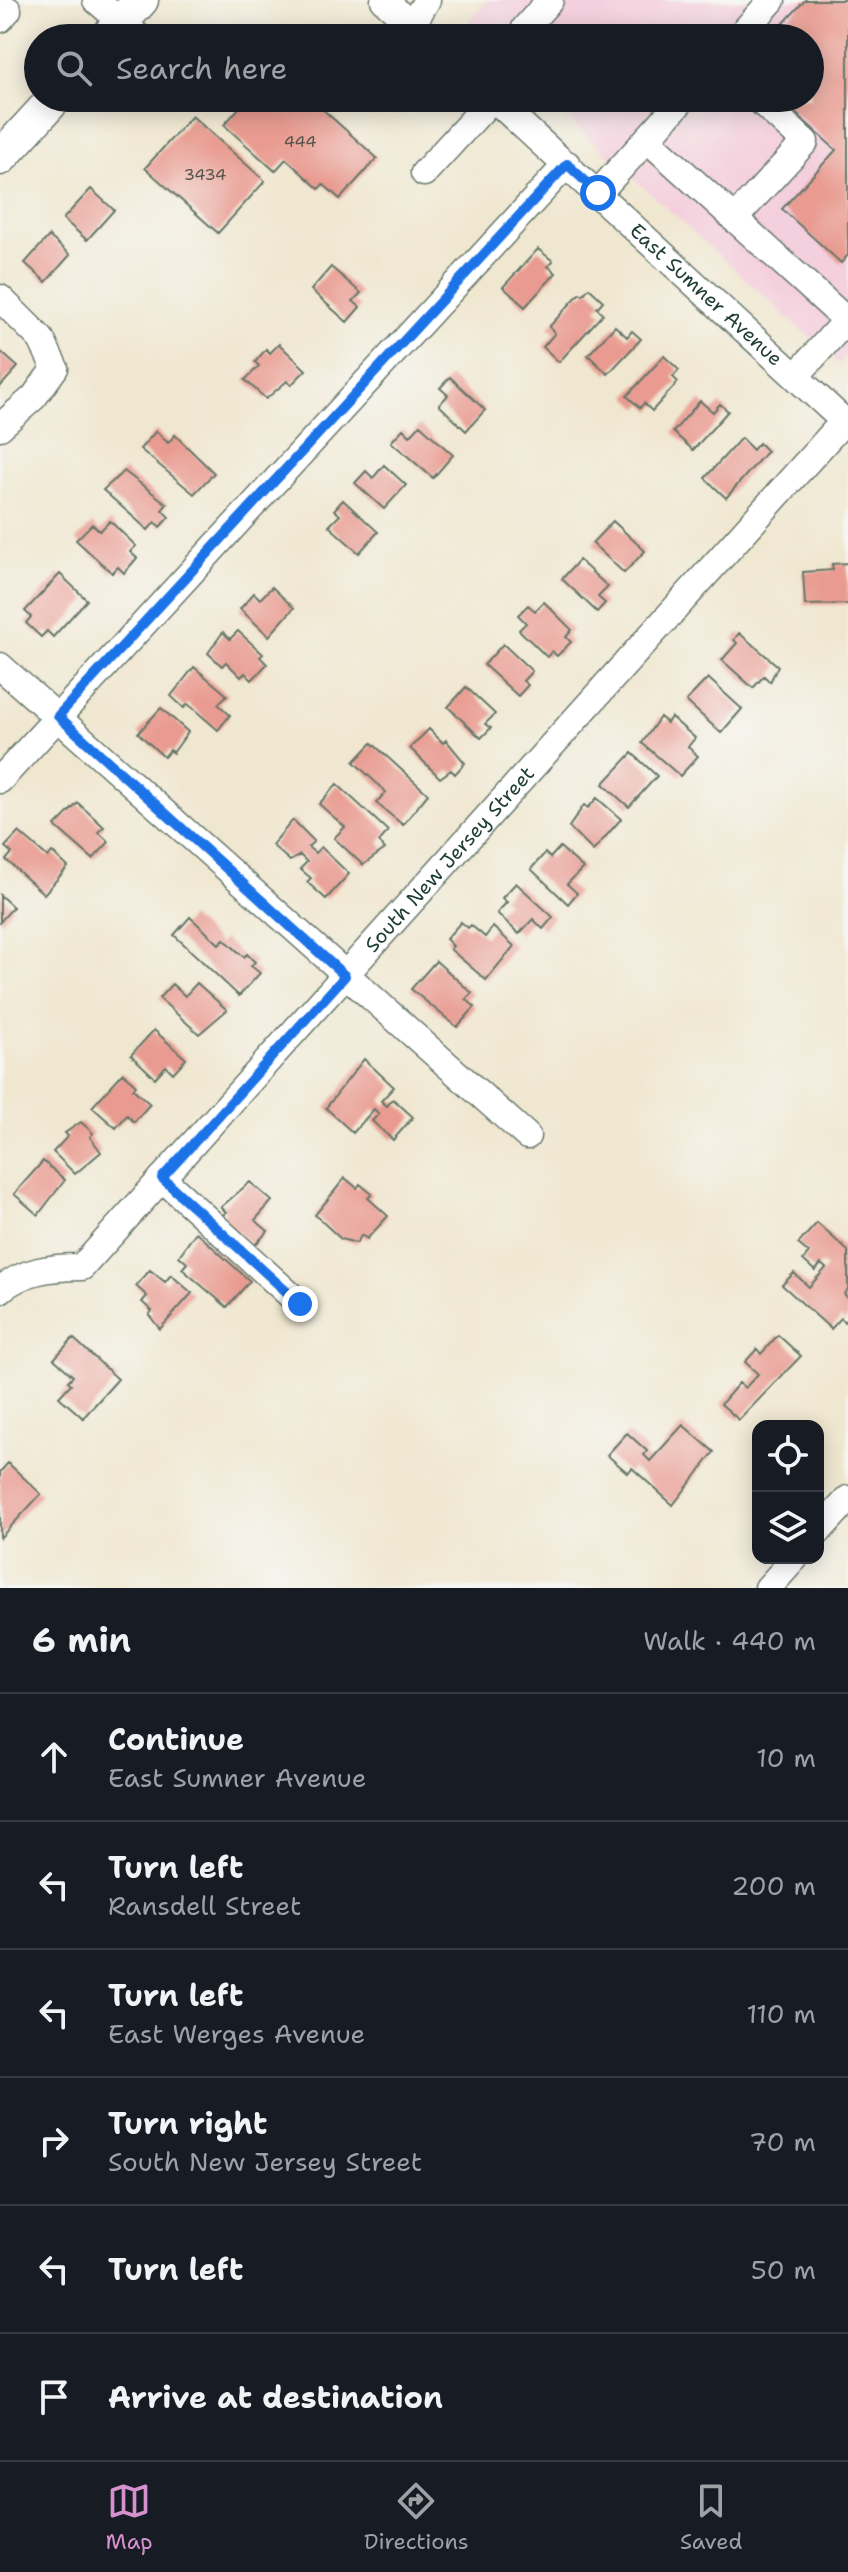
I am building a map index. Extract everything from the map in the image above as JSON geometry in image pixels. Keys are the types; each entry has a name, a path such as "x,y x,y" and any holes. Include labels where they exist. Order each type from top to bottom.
{"main road":[{"path":"0,158 42,112"}],"street":[{"path":"384,0 411,24"},
{"path":"421,24 427,0"},
{"path":"529,24 550,0"},
{"path":"751,24 772,0"},
{"path":"424,173 480,112"},
{"name":"East Sumner Avenue","path":"509,112 846,423"},
{"path":"598,193 671,112"},
{"path":"734,219 805,142 772,112"},
{"path":"647,139 847,319 796,376"},
{"path":"0,780 567,164"},
{"path":"0,298 41,339 55,368 34,397 0,427"},
{"name":"South New Jersey Street","path":"0,1290 14,1278 53,1267 82,1267 846,423"},
{"path":"0,666 527,1136"},
{"path":"162,1178 300,1304"},
{"path":"824,1525 848,1499"},
{"path":"768,1588 790,1564"}],"shaded area":[{"path":"488,0 848,0 848,354 839,364 560,112 824,112 824,24 467,24"}],"building":[{"path":"805,0 848,0 848,255 841,263 782,209 836,150 794,112 824,112 824,24 783,24"},
{"path":"236,112 326,112 377,158 340,199 323,184 319,189 286,159 275,171 224,125"},
{"path":"192,116 265,181 218,233 145,168"},
{"path":"91,189 114,210 87,240 63,219"},
{"path":"49,236 70,255 46,282 25,263"},
{"path":"538,249 553,261 548,266 556,273 525,307 503,287"},
{"path":"331,267 361,293 353,301 360,307 347,322 311,290"},
{"path":"589,288 603,301 597,308 603,314 559,362 543,347 555,333 549,327 580,293 583,295"},
{"path":"615,326 627,337 632,331 641,339 608,374 588,355"},
{"path":"279,344 306,370 291,385 287,381 266,399 245,380 259,366 255,362 266,349 270,353"},
{"path":"0,351 18,367 0,387"},
{"path":"664,356 679,370 673,377 678,382 652,411 644,403 640,408 627,396"},
{"path":"450,377 485,410 466,431 439,405 448,395 440,388"},
{"path":"700,401 713,412 720,404 728,411 693,450 673,432"},
{"path":"420,425 453,455 433,478 391,442 403,429 410,436"},
{"path":"156,431 168,443 175,435 214,473 194,494 140,449"},
{"path":"741,438 753,450 759,443 767,451 726,498 705,478"},
{"path":"384,465 406,485 384,509 355,483 366,471 373,478"},
{"path":"124,471 167,504 162,510 169,517 160,527 155,522 148,530 103,490"},
{"path":"343,500 378,532 359,553 329,526 340,515 334,510"},
{"path":"110,521 136,546 130,552 137,558 124,573 118,567 112,573 76,540 92,524 100,531"},
{"path":"613,521 645,551 624,573 592,543"},
{"path":"579,560 608,587 598,597 605,603 597,612 562,579"},
{"path":"848,563 848,604 805,605 803,572 833,570 832,564"},
{"path":"60,574 87,600 53,637 47,631 41,637 26,623 31,617 25,611"},
{"path":"272,587 294,608 269,636 240,609 254,593 260,599"},
{"path":"544,602 572,630 566,637 571,642 557,656 552,651 547,657 519,630 526,623 518,615 528,605 535,611"},
{"path":"238,631 263,654 260,657 267,664 252,680 245,673 241,677 226,662 222,666 208,653 223,632 230,639"},
{"path":"739,633 778,666 770,682 764,676 753,688 722,660 737,643 734,640"},
{"path":"503,644 532,671 523,681 528,685 518,696 484,665"},
{"path":"194,667 227,695 218,704 230,715 218,730 188,704 184,708 171,696"},
{"path":"708,678 742,709 721,733 686,701"},
{"path":"466,687 495,714 485,724 491,728 481,738 448,707"},
{"path":"161,708 188,732 173,753 170,750 164,757 138,733"},
{"path":"660,717 667,723 671,717 695,738 688,747 698,756 680,776 642,743"},
{"path":"429,729 443,743 446,740 465,763 455,774 451,770 440,778 410,748"},
{"path":"372,743 428,794 403,825 376,803 386,792 354,762"},
{"path":"632,753 657,776 629,807 603,784"},
{"path":"337,784 388,831 379,842 385,849 363,865 334,838 345,827 319,804"},
{"path":"597,798 621,819 593,851 569,827 584,805 588,808"},
{"path":"78,803 104,827 98,832 109,842 93,859 55,826"},
{"path":"293,820 314,841 308,847 315,853 321,847 349,874 326,899 307,882 311,878 300,869 307,862 300,855 290,861 272,845"},
{"path":"19,832 48,857 52,852 68,867 44,894 6,860 12,853 5,847"},
{"path":"560,847 583,868 567,884 577,893 568,904 531,869 545,853 550,858"},
{"path":"516,883 553,917 543,929 533,919 519,934 497,913 507,902 502,898"},
{"path":"0,895 13,907 0,922"},
{"path":"190,917 219,944 224,939 244,957 247,954 255,962 251,966 260,973 239,996 174,935"},
{"path":"461,922 468,928 471,925 485,937 493,927 514,946 486,980 450,949 453,946 446,939"},
{"path":"436,961 472,993 466,999 475,1007 457,1027 411,989"},
{"path":"197,983 227,1010 199,1034 159,998 172,984 185,996"},
{"path":"154,1030 186,1059 173,1073 166,1066 155,1078 131,1055"},
{"path":"364,1059 394,1087 381,1101 387,1106 393,1099 413,1117 393,1140 372,1121 379,1114 374,1109 353,1133 326,1108"},
{"path":"123,1073 136,1085 133,1089 150,1104 134,1122 127,1115 116,1128 92,1107"},
{"path":"81,1122 93,1133 90,1137 101,1152 75,1174 53,1152 68,1136 65,1133"},
{"path":"43,1161 65,1180 38,1215 14,1194"},
{"path":"345,1178 357,1188 360,1184 372,1194 368,1198 388,1216 367,1239 362,1235 356,1243 341,1239 315,1215"},
{"path":"250,1182 272,1201 255,1220 268,1231 253,1247 221,1217 226,1212 221,1207"},
{"path":"817,1223 848,1251 848,1289 844,1294 848,1298 848,1318 844,1322 841,1318 831,1329 782,1285 794,1273 809,1287 826,1268 821,1264 815,1271 803,1260 809,1253 798,1244"},
{"path":"196,1232 250,1281 227,1307 182,1269 187,1263 179,1256"},
{"path":"150,1270 165,1282 171,1275 192,1293 160,1329 149,1315 152,1311 142,1302 147,1296 136,1286"},
{"path":"778,1335 801,1356 739,1420 721,1404 739,1383 745,1388 758,1374 745,1362 757,1349 761,1354"},
{"path":"73,1338 118,1379 83,1418 59,1397 71,1384 68,1381 73,1376 54,1359"},
{"path":"683,1425 714,1452 673,1505 632,1468 628,1473 607,1455 627,1433 647,1451 644,1455 650,1461"},
{"path":"8,1463 41,1494 0,1538 0,1472"}],"route":[{"path":"300,1304 162,1178 345,976 58,716 567,164 598,193"}]}
